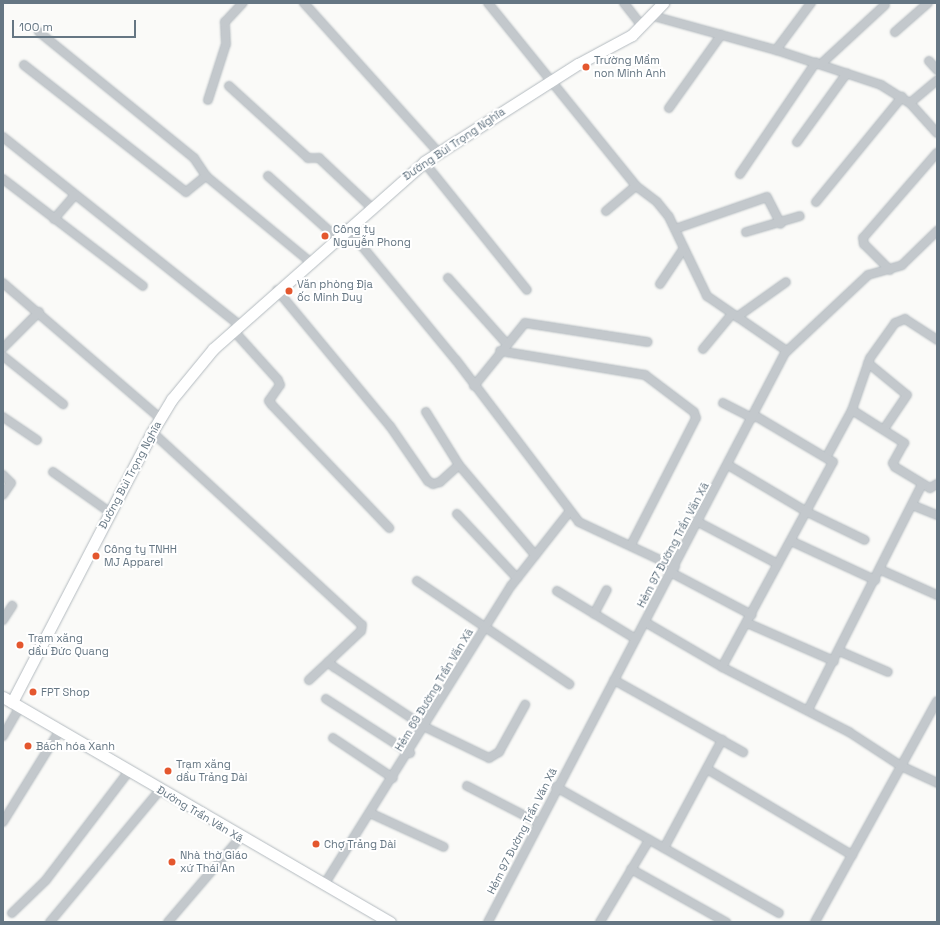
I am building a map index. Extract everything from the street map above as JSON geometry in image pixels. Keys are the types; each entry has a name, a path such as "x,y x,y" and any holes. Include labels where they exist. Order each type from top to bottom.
{"street":[{"path":"208,100 226,44 223,26 243,3"},
{"path":"304,3 438,152"},
{"path":"488,3 636,186 658,202 675,229 707,296 787,351"},
{"path":"624,3 642,26"},
{"name":"Đường Bùi Trọng Nghĩa","path":"12,702 160,418 193,374 236,327 370,206 424,162 642,26 653,16 663,3"},
{"path":"776,50 811,3"},
{"path":"895,32 928,3"},
{"path":"740,174 818,63 885,5"},
{"path":"653,16 776,50 847,73 902,97 937,133"},
{"path":"39,32 194,158 206,176 309,262"},
{"path":"669,108 721,36"},
{"path":"929,61 937,70"},
{"path":"24,65 186,192 206,176"},
{"path":"797,142 847,73"},
{"path":"910,104 937,80"},
{"path":"229,86 308,158 319,158 370,206"},
{"path":"816,202 902,97"},
{"path":"3,137 236,327 278,380 280,385 269,401 272,405 389,528"},
{"path":"890,270 864,244 866,234 937,153"},
{"path":"424,162 527,290"},
{"path":"268,176 336,237"},
{"path":"3,179 142,286"},
{"path":"606,211 636,186"},
{"path":"54,219 75,195"},
{"path":"675,229 767,197 781,224"},
{"path":"746,232 781,224 800,216"},
{"path":"347,228 474,386 570,511 585,526 600,528 752,615"},
{"name":"Hẻm 97 Đường Trần Văn Xã","path":"488,922 556,787 674,570 787,351 868,275 890,270 916,255 937,231"},
{"path":"660,284 684,248"},
{"path":"448,278 506,343"},
{"path":"703,349 734,316 786,282"},
{"path":"3,283 39,312 160,418"},
{"path":"277,290 390,426 428,481 433,484 440,482 459,465"},
{"path":"3,348 39,312"},
{"path":"826,456 852,410 868,363 901,319 937,340"},
{"path":"474,386 506,343 521,326 530,322 648,342"},
{"path":"500,351 645,375 694,412 696,418 631,545"},
{"path":"3,356 64,404"},
{"path":"868,363 907,394 884,429"},
{"path":"722,667 752,615 833,462 826,456 753,416 723,403"},
{"path":"852,410 904,443 892,464 930,488 937,484"},
{"path":"426,412 459,465 535,555"},
{"path":"3,417 37,440"},
{"path":"152,432 362,625 361,630 309,680"},
{"path":"728,465 806,512 866,540"},
{"path":"53,472 111,513"},
{"path":"3,475 11,483 3,495"},
{"path":"808,710 881,570 922,484"},
{"path":"912,505 937,515"},
{"name":"Hẻm 69 Đường Trần Văn Xã","path":"324,885 410,753 484,629 517,578 570,511"},
{"path":"457,514 517,578"},
{"path":"698,522 778,564"},
{"path":"792,541 875,580"},
{"path":"881,570 937,595"},
{"path":"417,581 484,629 569,684"},
{"path":"594,614 607,590"},
{"path":"557,591 636,639"},
{"path":"3,620 12,606"},
{"path":"645,622 722,667 849,732 901,766 937,783"},
{"path":"747,623 834,661"},
{"path":"839,651 888,672"},
{"path":"328,662 425,727 493,758 525,705"},
{"path":"614,680 743,752"},
{"path":"326,699 410,753"},
{"path":"815,922 937,701"},
{"path":"3,736 12,702"},
{"name":"Đường Trần Văn Xã","path":"12,702 240,838 390,922"},
{"path":"3,822 60,730"},
{"path":"333,738 393,778"},
{"path":"664,848 722,740"},
{"path":"707,768 852,855"},
{"path":"12,913 46,880 129,771"},
{"path":"467,786 539,823"},
{"path":"556,787 779,914"},
{"path":"50,922 160,790"},
{"path":"370,813 444,848"},
{"path":"170,921 240,838"},
{"path":"600,922 649,840"},
{"path":"631,869 726,922"}],"place":[{"name":"Trường Mầm non Minh Anh","path":"586,67"},
{"name":"Công ty Nguyễn Phong","path":"325,236"},
{"name":"Văn phòng Địa ốc Minh Duy","path":"289,291"},
{"name":"Công ty TNHH MJ Apparel","path":"96,556"},
{"name":"Trạm xăng dầu Đức Quang","path":"20,645"},
{"name":"FPT Shop","path":"33,692"},
{"name":"Bách hóa Xanh","path":"28,746"},
{"name":"Trạm xăng dầu Trảng Dài","path":"168,771"},
{"name":"Chợ Trảng Dài","path":"316,844"},
{"name":"Nhà thờ Giáo xứ Thái An","path":"172,862"}]}
